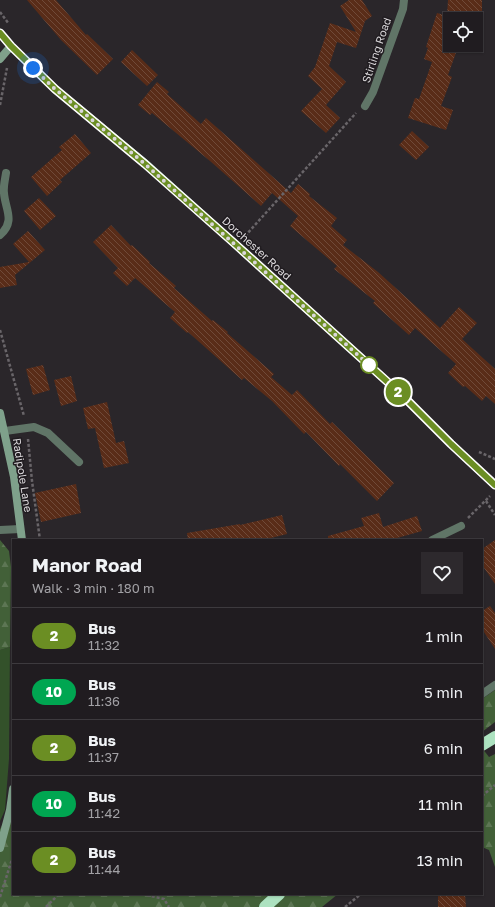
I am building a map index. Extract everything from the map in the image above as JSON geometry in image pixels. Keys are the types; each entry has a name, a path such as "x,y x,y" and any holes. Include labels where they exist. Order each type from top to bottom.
{"highway":[{"path":"483,744 495,737"},
{"path":"265,907 278,895"}],"main road":[{"name":"Dorchester Road","path":"0,33 11,46 55,89 145,164 351,348 495,485"},
{"path":"0,59 11,46"},
{"name":"Radipole Lane","path":"0,413 14,477 22,539"},
{"path":"0,848 12,811"}],"street":[{"name":"Stirling Road","path":"365,106 373,92 403,9 404,0"},
{"path":"0,235 4,231 8,222 9,214 3,191 6,173"},
{"path":"5,431 34,427 48,433 79,462"},
{"path":"434,539 461,526"},
{"path":"0,530 20,529"},
{"path":"483,693 495,685"}],"path":[{"path":"0,105 11,46"},
{"path":"242,240 356,113"},
{"path":"461,526 490,495"},
{"path":"486,501 495,515"},
{"path":"483,795 495,785"},
{"path":"0,898 12,859"},
{"path":"46,907 58,895"},
{"path":"146,895 164,899 169,907"},
{"path":"345,907 360,895"}],"green space":[{"path":"0,540 9,551 11,567 10,647 0,650"},
{"path":"10,647 9,759 5,810 0,821 0,650"},
{"path":"495,690 495,722 483,731 483,698"},
{"path":"483,749 489,757 495,754 495,867 489,850 483,847"},
{"path":"10,810 12,811 12,895 337,895 322,907 0,907 0,829"}],"building":[{"path":"27,0 56,0 86,35 87,34 113,59 97,75 61,40"},
{"path":"349,0 362,0 372,16 365,21 356,48 337,42 329,66 346,82 326,105 340,118 326,133 301,111 322,89 308,76 315,67 330,23 356,32 340,6"},
{"path":"448,0 482,0 482,12 447,12"},
{"path":"437,13 443,15 443,52 456,52 448,75 452,77 441,106 453,110 446,130 408,118 415,98 419,99 432,62 424,59 428,48 426,47"},
{"path":"132,50 158,75 147,86 121,62"},
{"path":"157,82 169,92 167,94 201,124 206,118 291,193 298,184 310,194 309,196 337,218 331,226 347,240 343,245 378,272 440,328 459,307 477,323 462,339 495,369 495,404 486,396 482,401 465,386 463,387 448,373 456,364 415,328 409,335 373,303 375,301 334,269 337,266 290,226 298,216 272,193 261,206 152,113 150,115 138,105"},
{"path":"412,131 429,147 416,160 399,145"},
{"path":"75,134 91,153 60,180 62,182 47,196 31,177 62,150 59,147"},
{"path":"39,198 56,216 40,230 24,211"},
{"path":"111,225 131,246 132,245 150,262 149,263 176,286 174,288 212,321 213,320 228,332 227,333 274,374 271,377 292,395 297,390 330,424 332,422 394,483 377,501 340,464 339,466 306,432 304,434 272,401 244,378 242,380 170,318 175,312 135,278 127,286 113,273 118,268 93,242"},
{"path":"28,231 45,250 15,275 17,285 0,288 0,267 29,262 13,244"},
{"path":"43,365 50,390 33,395 26,369"},
{"path":"71,376 77,401 61,406 54,380"},
{"path":"107,402 116,443 124,441 129,463 104,468 95,428 88,429 83,408"},
{"path":"76,484 81,513 41,522 35,493"},
{"path":"379,513 383,527 417,516 422,531 394,539 328,539 328,536 364,526 361,518"},
{"path":"282,515 287,534 267,539 188,539 187,533 240,525"},
{"path":"495,540 495,584 483,566 483,548"},
{"path":"490,606 495,613 495,649 483,631 483,610"},
{"path":"438,895 465,895 466,907 438,907"}],"bus line":[{"name":"2","path":"0,33 11,46 55,89 145,164 234,243 402,395 495,485"}],"route":[{"path":"33,68 55,89 145,164 369,365"}]}
